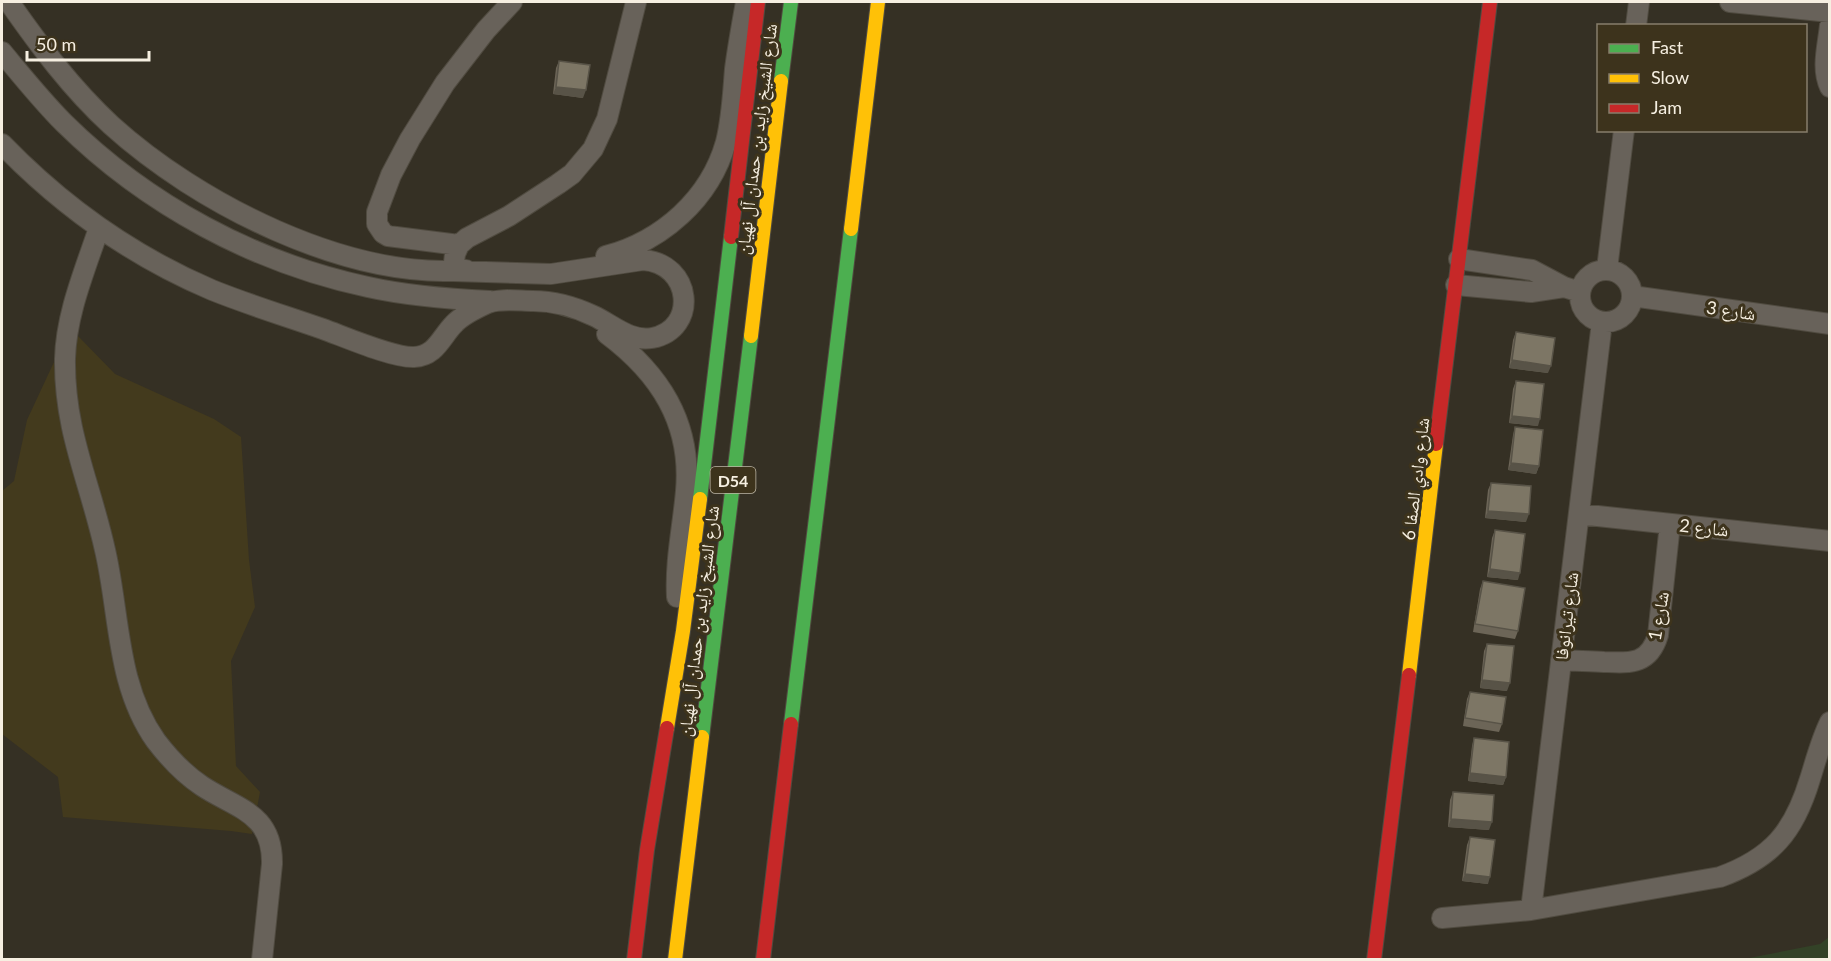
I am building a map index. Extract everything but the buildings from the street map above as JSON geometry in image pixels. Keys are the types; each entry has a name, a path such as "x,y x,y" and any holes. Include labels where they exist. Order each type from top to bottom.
{"main road":[{"path":"634,960 647,850 682,632 712,406 758,2"},
{"name":"شارع الشيخ زايد بن حمدان آل نهيان","path":"675,960 791,2"},
{"path":"763,960 878,2"},
{"name":"شارع وادي الصفا 6","path":"1374,960 1490,2"}],"street":[{"path":"2,52 47,106 86,143 155,197 226,238 289,264 367,287 445,298 539,301 567,305 595,316 628,335 645,339 662,335 676,324 681,316 684,298 680,281 661,263 652,261 643,260 550,274 453,272 379,263 330,251 261,225 201,191 133,144 110,124 63,75 9,2"},
{"path":"459,245 388,236 377,224 377,212 391,175 427,110 465,56 512,2"},
{"path":"453,272 455,254 459,245 467,238 510,216 558,184 572,174 588,156 607,119 636,2"},
{"path":"453,272 581,261 601,257 638,245 671,224 686,211 709,180 725,144 730,125 746,2"},
{"path":"1636,24 1639,2"},
{"path":"1730,2 1830,12"},
{"path":"1830,26 1825,69 1830,87"},
{"path":"1607,269 1624,132"},
{"path":"2,144 43,183 99,228 147,258 213,290 365,345 405,357 429,353 436,348 454,323 491,301 557,313 592,325 605,333 646,368 667,398 681,432 687,488 676,583 682,632"},
{"path":"99,228 67,335 65,380 70,426 102,536 129,685 145,723 169,757 184,772 200,785 246,810 261,824 267,834 272,864 262,960"},
{"path":"1456,285 1530,292 1566,290 1583,283 1589,275 1598,270 1607,269 1625,278 1631,286 1632,296 1630,307 1623,316 1613,321 1602,322 1587,315 1580,300 1566,290 1532,270 1459,259"},
{"path":"1491,288 1494,263"},
{"name":"شارع 3","path":"1632,296 1830,324"},
{"name":"شارع تيرانوفا","path":"1531,910 1602,322"},
{"name":"شارع 2","path":"1579,513 1830,541"},
{"name":"شارع 1","path":"1561,660 1627,663 1644,658 1651,652 1658,635 1670,524"},
{"path":"1442,918 1531,910 1720,877 1742,869 1761,858 1779,842 1792,824 1801,806 1830,722"}],"green space":[{"path":"1829,937 1829,959 1744,959 1820,944"}],"sand":[{"path":"78,336 115,374 214,419 241,437 249,560 255,607 231,661 236,766 260,792 252,834 63,817 58,777 2,734 2,491 14,481 27,420 54,362"}],"traffic: fast":[{"path":"781,81 791,2"},
{"path":"791,724 851,229"},
{"path":"700,499 731,237"},
{"path":"702,737 751,336"}],"traffic: slow":[{"path":"851,229 878,2"},
{"path":"751,336 781,81"},
{"path":"1409,675 1436,444"},
{"path":"667,728 683,631 700,499"},
{"path":"675,960 702,737"}],"traffic: jam":[{"path":"731,237 758,2"},
{"path":"1436,444 1490,2"},
{"path":"1374,960 1409,675"},
{"path":"763,960 791,724"},
{"path":"634,960 647,850 667,728"}]}
